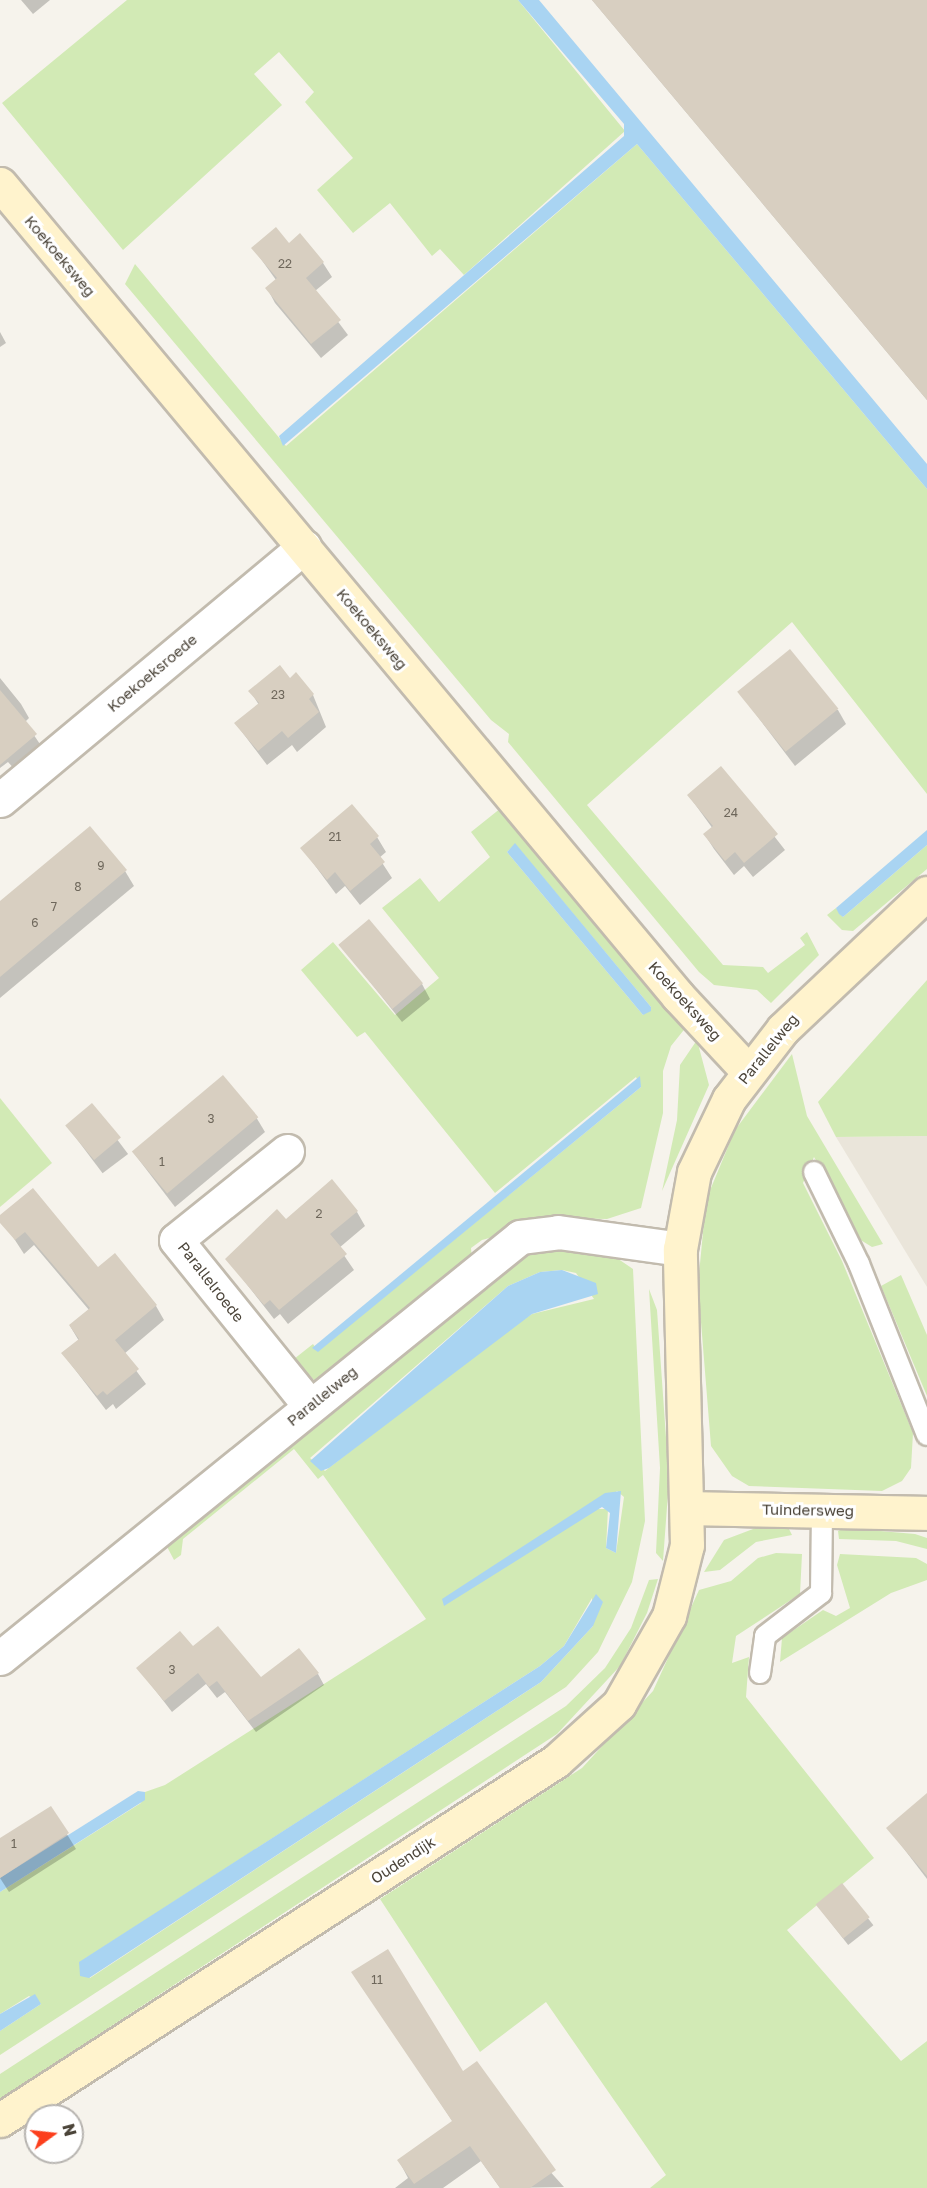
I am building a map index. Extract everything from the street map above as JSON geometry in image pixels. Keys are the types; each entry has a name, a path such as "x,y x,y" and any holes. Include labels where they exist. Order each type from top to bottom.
{"street":[{"name":"Koekoeksweg","path":"0,184 678,996 748,1071"},
{"name":"Koekoeksroede","path":"0,800 304,547"},
{"name":"Parallelweg","path":"690,1508 680,1249 694,1172 718,1116 748,1071 813,995 927,893"},
{"name":"Parallelroede","path":"286,1151 176,1240 310,1406"},
{"name":"Parallelweg","path":"0,1658 520,1237 558,1232 680,1249"},
{"name":"Tuindersweg","path":"690,1508 927,1514"},
{"name":"Oudendijk","path":"0,2120 579,1744 619,1704 654,1650 681,1578 690,1508"}],"lane":[{"path":"814,1172 859,1264 927,1435"},
{"path":"760,1673 765,1636 821,1593 822,1510"}],"shaded area":[{"path":"927,1136 927,1287 836,1137"}],"green space":[{"path":"127,0 518,0 625,131 464,275 440,249 432,256 390,203 353,233 317,190 353,158 305,102 314,92 279,52 254,74 282,105 123,250 2,103"},
{"path":"637,144 927,489 927,794 792,622 587,805 723,965 763,967 768,973 805,945 800,938 807,932 819,955 771,1003 757,990 714,985 699,972 508,742 509,734 491,720 125,284 135,264 286,446"},
{"path":"501,808 687,1026 671,1046 663,1071 663,1113 641,1208 607,1219 562,1218 482,1240 471,1248 472,1260 315,1381 294,1359 313,1344 318,1351 641,1087 636,1077 495,1193 365,1032 357,1037 301,970 333,942 395,1015 439,978 382,908 420,878 439,902 490,857 471,832","holes":["515,844 651,1007 643,1015 507,852"]},
{"path":"927,845 927,869 853,931 842,930 827,915 836,908 843,917"},
{"path":"927,980 927,1136 836,1137 818,1102"},
{"path":"697,1040 709,1085 662,1191 677,1120 680,1065"},
{"path":"792,1054 807,1116 883,1244 872,1247 859,1239 814,1157 803,1183 842,1261 913,1433 911,1468 902,1481 882,1491 749,1486 732,1476 711,1446 698,1285 706,1200 735,1130"},
{"path":"0,1098 52,1163 0,1207"},
{"path":"532,1248 605,1250 633,1269 645,1521 632,1582 598,1652 566,1687 0,2055 0,2031 41,2004 29,1996 0,2014 0,1892 141,1803 145,1792 165,1785 426,1619 323,1475 318,1479 294,1449 183,1539 181,1555 174,1560 164,1541","holes":["562,1270 576,1273 594,1299 532,1314 495,1338 325,1471 310,1458 508,1286 540,1272","617,1491 624,1497 616,1553 606,1548 608,1509 598,1509","592,1598 593,1626 541,1682 90,1978 80,1962 540,1666 564,1646"]},
{"path":"901,1275 927,1335 927,1396 881,1286"},
{"path":"649,1289 657,1310 669,1480 663,1561 656,1553 660,1468"},
{"path":"761,1526 788,1527 792,1535 756,1542 720,1570 704,1572 724,1540"},
{"path":"845,1528 915,1534 927,1538 927,1549 896,1541 839,1539 838,1531"},
{"path":"776,1553 802,1554 800,1594 736,1636 732,1663 749,1657 746,1697 874,1858 787,1930 901,2061 927,2041 927,2188 650,2188 666,2175 546,2002 480,2052 380,1899 582,1768 653,1691 699,1590 731,1581 758,1558"},
{"path":"840,1554 916,1558 927,1564 927,1580 891,1593 780,1662 782,1638 823,1610 836,1616 850,1608 837,1565"},
{"path":"658,1579 647,1613 620,1666 557,1734 0,2099 0,2074 566,1706 605,1668 631,1628 649,1580"}],"water":[{"path":"518,0 539,0 927,464 927,489 637,144 283,446 279,436 624,136 624,124"},
{"path":"927,830 927,845 843,917 839,914 836,908"},
{"path":"515,843 651,1007 651,1011 643,1015 507,852"},
{"path":"640,1076 641,1087 318,1352 312,1348"},
{"path":"562,1270 596,1283 598,1294 532,1314 329,1468 321,1471 310,1461 508,1286 540,1272"},
{"path":"621,1491 616,1553 606,1548 610,1513 602,1507 444,1606 442,1599 605,1493"},
{"path":"596,1594 603,1602 593,1626 541,1682 89,1978 80,1976 79,1962 540,1666 564,1646"},
{"path":"138,1791 145,1792 145,1800 0,1892 0,1878"},
{"path":"35,1994 41,2004 0,2031 0,2014"}],"building":[{"path":"592,0 927,0 927,400"},
{"path":"276,227 289,243 300,233 324,262 306,278 341,320 311,344 265,288 277,278 251,248"},
{"path":"790,649 838,709 786,752 737,692"},
{"path":"280,665 290,678 296,672 314,694 309,699 319,712 288,738 282,731 258,751 234,723 259,703 248,691"},
{"path":"0,690 37,734 0,765"},
{"path":"721,766 778,834 744,863 735,852 725,861 703,834 713,826 687,795"},
{"path":"352,804 379,836 370,844 385,862 350,891 335,872 327,880 300,848"},
{"path":"90,826 127,870 0,977 0,901"},
{"path":"369,919 423,983 392,1009 338,945"},
{"path":"223,1075 258,1117 167,1194 132,1151"},
{"path":"92,1103 121,1137 94,1160 65,1125"},
{"path":"332,1179 358,1211 330,1234 347,1254 279,1310 270,1300 264,1305 225,1259 277,1209 286,1219"},
{"path":"33,1188 98,1267 115,1253 157,1305 115,1340 139,1369 107,1395 103,1391 97,1396 61,1353 79,1339 69,1325 90,1308 25,1232 15,1240 0,1223 0,1215"},
{"path":"218,1626 261,1677 299,1648 319,1673 248,1721 217,1681 209,1687 198,1673 164,1701 136,1668 180,1631 193,1646"},
{"path":"927,1793 927,1876 886,1828"},
{"path":"51,1806 69,1833 0,1878 0,1838"},
{"path":"842,1883 870,1917 843,1939 816,1904"},
{"path":"388,1949 463,2071 477,2061 556,2170 530,2188 500,2188 470,2146 414,2184 397,2160 452,2121 351,1972"}]}
